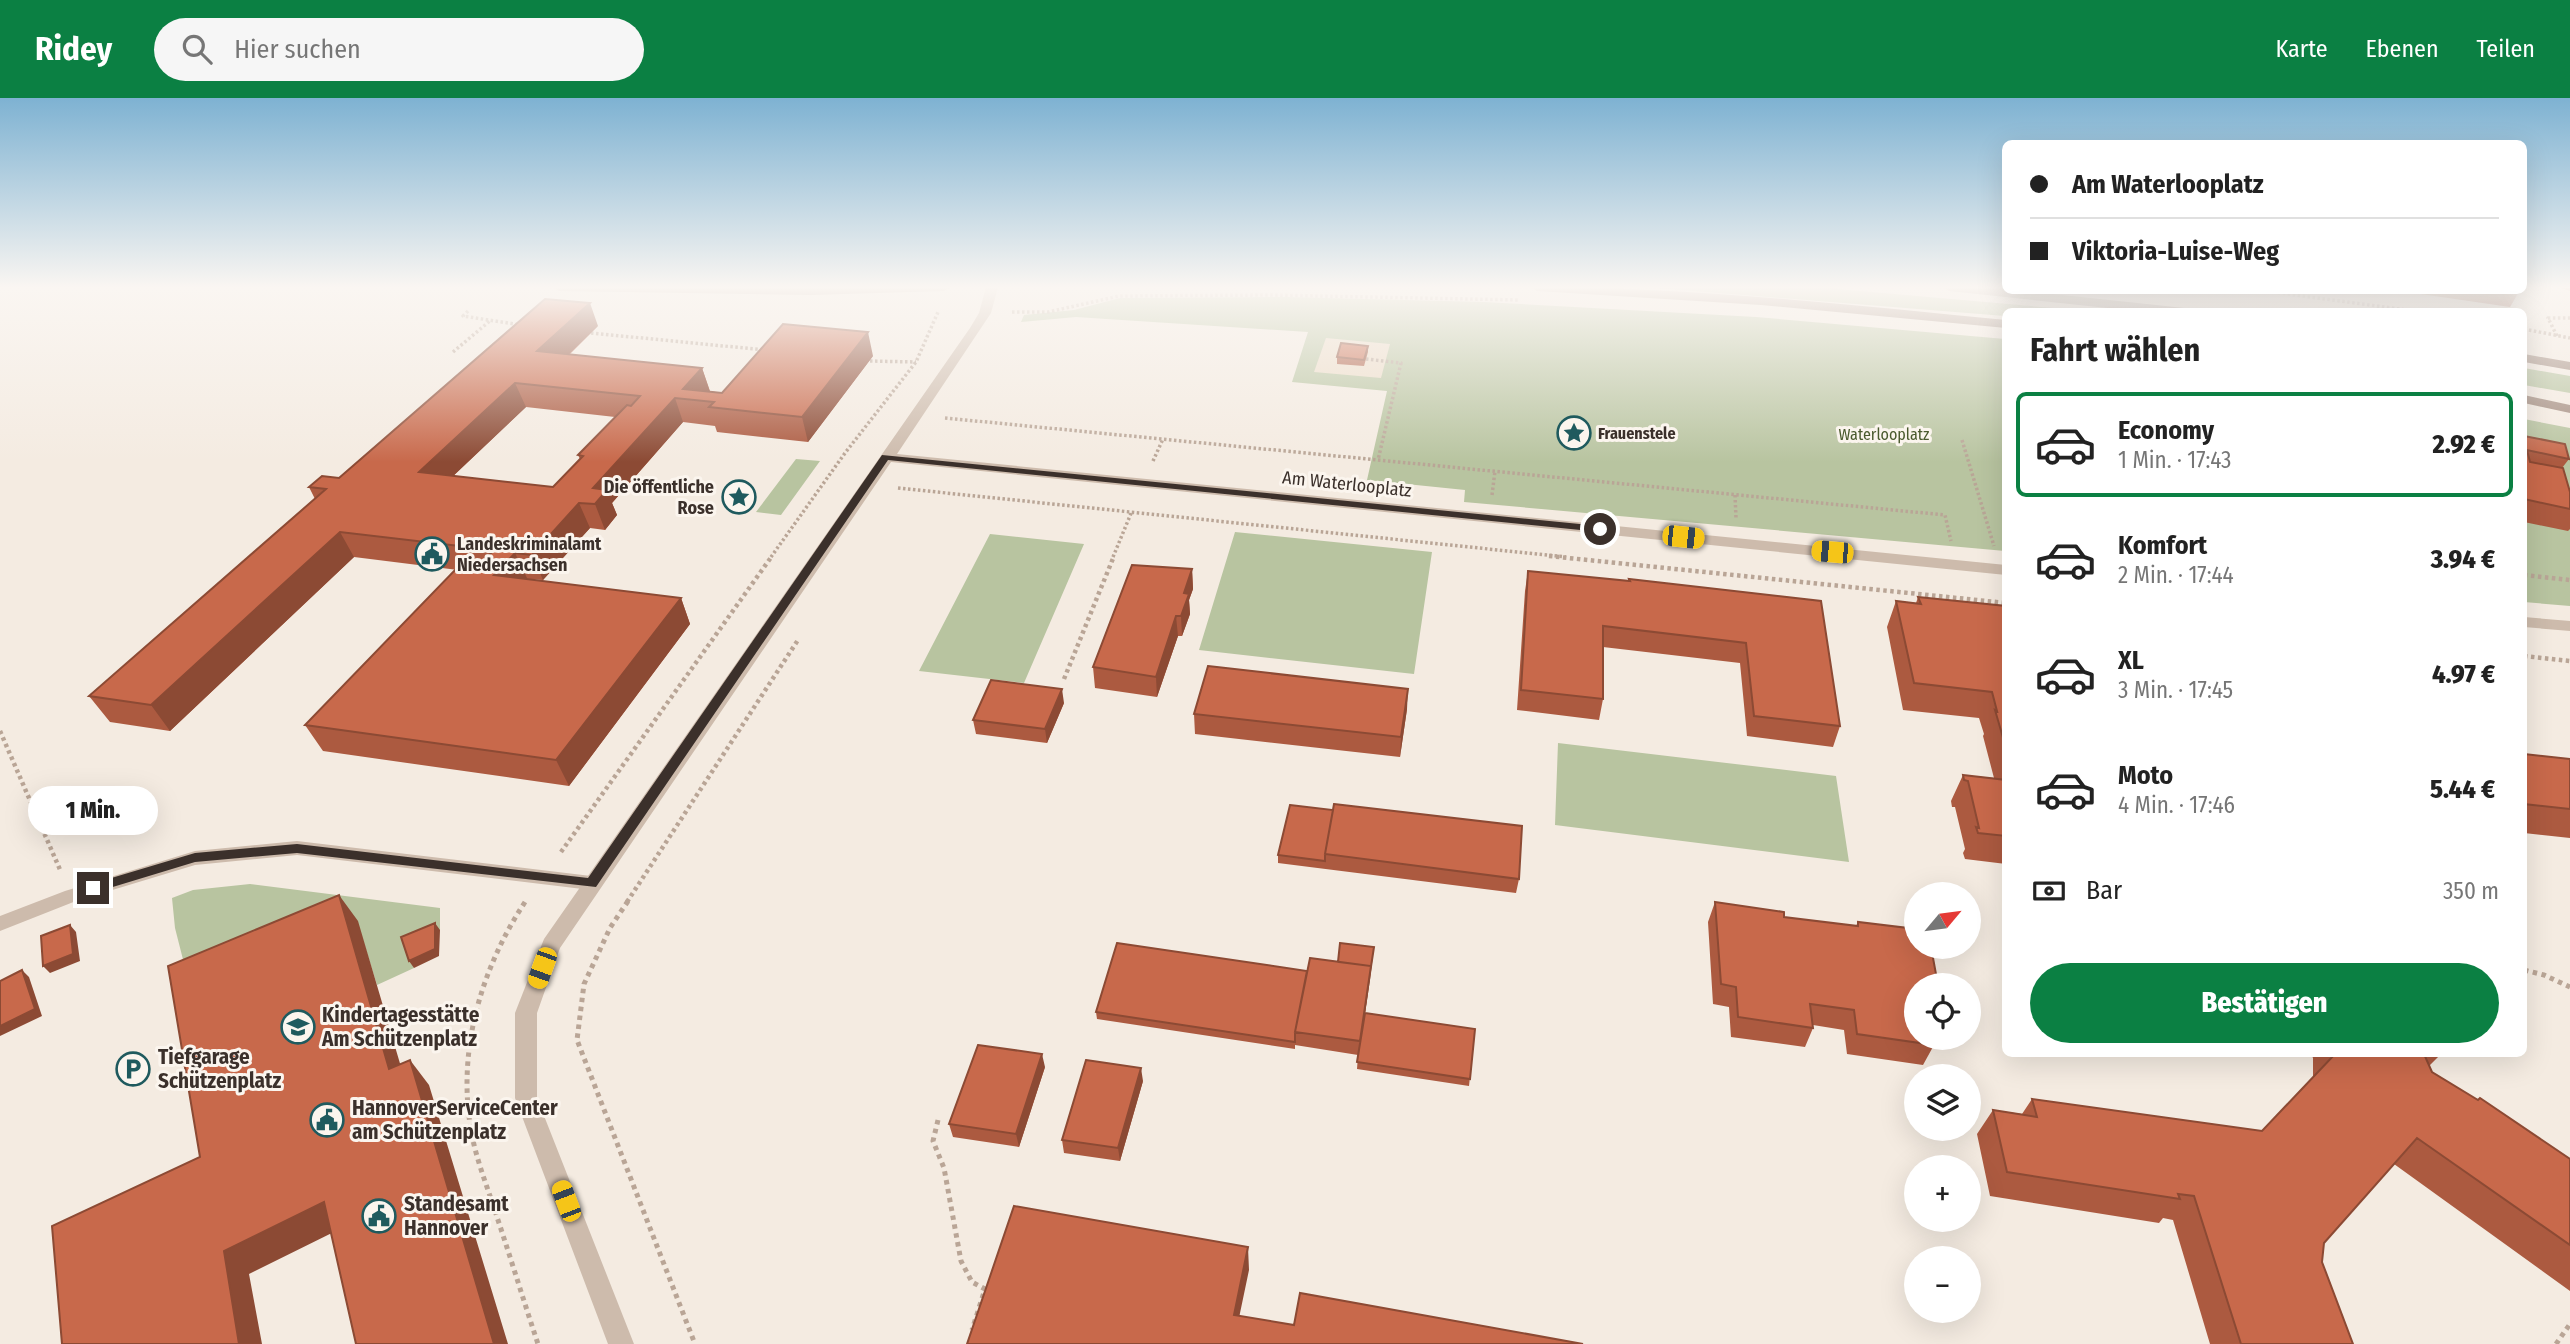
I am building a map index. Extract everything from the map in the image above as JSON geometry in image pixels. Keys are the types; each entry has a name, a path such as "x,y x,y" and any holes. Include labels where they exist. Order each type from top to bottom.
{"main road":[{"path":"2527,359 2570,366"},
{"path":"2527,400 2570,409"}],"street":[{"path":"621,1344 526,1098 526,1013 551,945 591,883 964,345"},
{"name":"Am Waterlooplatz","path":"886,457 2002,570"},
{"path":"2527,622 2570,626"}],"lane":[{"path":"0,924 71,896 195,858 297,848 591,883"}],"path":[{"path":"453,352 461,345"},
{"path":"713,345 771,351"},
{"path":"544,877 845,453 916,362 923,345"},
{"path":"1366,359 1401,363 1378,460"},
{"path":"870,360 916,362"},
{"path":"892,500 951,407"},
{"path":"944,418 1945,515 1952,546"},
{"path":"1962,440 1995,551"},
{"path":"867,485 2002,604"},
{"path":"1064,679 1129,517"},
{"path":"2527,575 2570,580"},
{"path":"695,1344 577,1040 584,984 610,928 800,637"},
{"path":"2527,656 2570,661"},
{"path":"0,732 71,896"},
{"path":"2527,971 2570,987"},
{"path":"938,1120 933,1141 944,1168 961,1261 972,1282 985,1289 971,1333"},
{"path":"2556,1344 2570,1324"}],"green space":[{"name":"Waterlooplatz","path":"1304,345 2002,345 2002,551 1464,502 1465,490 1367,480 1387,391 1292,382"},
{"path":"2527,369 2570,376 2570,393 2527,386"},
{"path":"2527,420 2570,428 2570,606 2527,602"},
{"path":"796,459 820,461 781,515 756,512"},
{"path":"1235,532 1432,552 1414,674 1199,650"},
{"path":"990,534 1084,544 1024,683 919,671"},
{"path":"1558,743 1836,776 1849,862 1555,825"},
{"path":"250,884 440,908 440,930 406,944 414,968 377,985 357,921 191,991 175,928 172,898 193,890"}],"shaded area":[{"path":"1323,345 1390,345 1381,378 1314,372"}],"building":[{"name":"Landeskriminalamt Niedersachsen","path":"492,345 543,345 537,351 702,368 683,389 722,393 764,345 858,345 802,417 709,407 714,402 675,398 593,488 607,490 595,504 579,503 532,555 515,553 494,575 681,598 556,760 305,725 455,570 473,572 494,550 340,532 151,705 89,696 326,489 309,487 322,476 339,478","holes":["515,383 640,396 631,406 627,405 578,455 583,456 553,487 419,472"]},
{"path":"1340,345 1368,346 1364,360 1337,357"},
{"path":"2527,437 2565,444 2569,459 2527,450"},
{"path":"2527,450 2530,462 2563,468 2570,492 2570,509 2527,500"},
{"path":"1132,565 1192,569 1184,593 1189,594 1181,616 1176,616 1156,677 1093,667"},
{"path":"1528,571 1630,581 1629,579 1821,601 1840,726 1754,716 1746,643 1603,626 1603,699 1521,690"},
{"path":"1918,597 2002,606 2002,734 1992,692 1914,683 1896,601 1921,604"},
{"path":"1208,666 1408,689 1401,737 1194,714"},
{"path":"991,680 1062,689 1045,729 973,720"},
{"path":"2527,754 2570,759 2570,809 2527,804"},
{"path":"1963,775 2002,780 2002,836 1978,833 1968,781 1964,780"},
{"path":"1334,804 1522,826 1519,879 1325,854"},
{"path":"1290,805 1333,810 1325,861 1278,855"},
{"name":"HannoverServiceCenter am Schützenplatz","path":"339,895 389,1069 410,1060 494,1344 356,1344 324,1202 224,1251 239,1344 62,1344 52,1226 200,1157 168,966"},
{"path":"1715,902 1784,912 1784,917 1858,926 1858,922 1904,928 1904,959 1933,959 1936,973 1904,973 1904,1041 1857,1034 1854,1010 1810,1004 1813,1028 1738,1017 1736,987 1721,984"},
{"path":"435,923 435,949 409,961 401,937"},
{"path":"70,925 73,954 43,966 41,936"},
{"path":"1117,943 1307,971 1295,1042 1096,1012"},
{"path":"1340,943 1374,947 1370,973 1371,966 1338,962"},
{"path":"1310,958 1371,966 1360,1041 1295,1032"},
{"path":"22,970 35,1009 0,1026 0,981"},
{"path":"1365,1013 1475,1029 1470,1079 1357,1062"},
{"path":"978,1045 1042,1054 1016,1134 949,1124"},
{"path":"2332,1057 2425,1057 2432,1072 2478,1100 2480,1098 2570,1159 2570,1245 2417,1138 2324,1243 2322,1262 2353,1344 2241,1344 2194,1196 2178,1194 2180,1199 2007,1172 1993,1110 2037,1117 2032,1099 2262,1131"},
{"path":"1086,1060 1141,1068 1118,1148 1062,1140"},
{"path":"1014,1206 1248,1247 1234,1315 1294,1325 1300,1293 1583,1344 967,1344"}],"place":[{"name":"Frauenstele","path":"1574,433"},
{"name":"Die öffentliche Rose","path":"739,497"},
{"name":"Landeskriminalamt Niedersachsen","path":"432,554"},
{"name":"Kindertagesstätte Am Schützenplatz","path":"298,1027"},
{"name":"Tiefgarage Schützenplatz","path":"133,1069"},
{"name":"HannoverServiceCenter am Schützenplatz","path":"327,1120"},
{"name":"Standesamt Hannover","path":"379,1216"}],"route":[{"path":"93,888 195,858 297,848 591,883 886,457 1600,529"}]}
